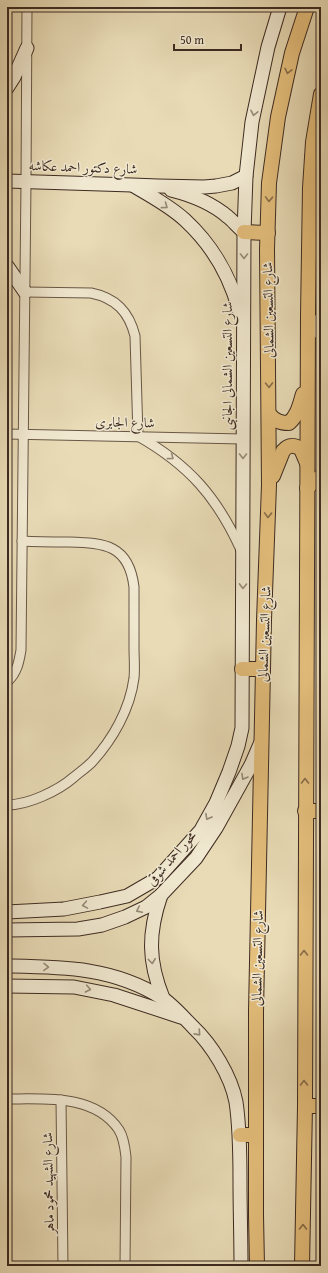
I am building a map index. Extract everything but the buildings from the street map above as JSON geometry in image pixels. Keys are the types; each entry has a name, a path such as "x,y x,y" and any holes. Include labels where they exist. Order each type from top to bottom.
{"main road":[{"name":"شارع التسعين الشمالى","path":"257,1266 256,1011 261,742 269,486 269,183 278,117 292,53 307,7"},
{"path":"302,1266 307,382 310,188 313,142 321,94"},
{"path":"244,232 268,233"},
{"path":"269,414 274,420 281,423 289,423 294,419 307,382"},
{"path":"269,486 280,457 286,448 294,446 301,449 307,465"},
{"path":"307,488 321,476"},
{"path":"242,669 263,669"},
{"path":"305,811 321,811"},
{"path":"304,1106 321,1106"},
{"path":"240,1134 256,1135"}],"street":[{"path":"7,682 14,674 19,662 21,650 27,7"},
{"name":"شارع التسعين الشمالى الجانبى","path":"7,912 64,909 100,902 126,896 158,878 201,830 216,803 238,746 242,728 244,232 246,176 254,114 268,47 280,7"},
{"path":"7,88 14,77 27,48"},
{"name":"شارع دكتور احمد عكاشه","path":"7,181 158,186 216,186 232,183 246,176"},
{"path":"132,185 159,201 184,220 206,243 223,269 236,298 244,326"},
{"name":"شارع دكتور احمد عكاشه","path":"158,186 182,193 206,203 227,216 244,232"},
{"path":"7,266 25,292"},
{"path":"25,292 97,294 108,298 125,312 132,325 135,336 138,436 176,461 202,486 218,507 232,530 243,555"},
{"path":"308,316 321,334"},
{"name":"شارع الجابرى","path":"7,434 243,438"},
{"path":"7,805 13,805 33,799 53,791 68,782 92,762 109,742 118,726 128,703 134,678 134,587 132,574 127,562 118,552 106,546 94,543 22,541"},
{"name":"محور احمد شوقى","path":"7,930 78,929 102,925 125,917 146,907 161,895 196,858 216,828 251,765 261,742"},
{"path":"161,895 154,918 151,947 152,965 156,982 163,998"},
{"path":"7,966 61,967 96,972 128,980 163,998 210,1046 229,1081 235,1101 240,1134 240,1264"},
{"path":"7,986 74,987 114,995 184,1019"},
{"path":"7,1099 61,1100 80,1103 96,1110 108,1118 119,1130 125,1145 126,1156 125,1266"},
{"name":"شارع الشهيد محمود ماهر","path":"61,1100 62,1266"}]}
